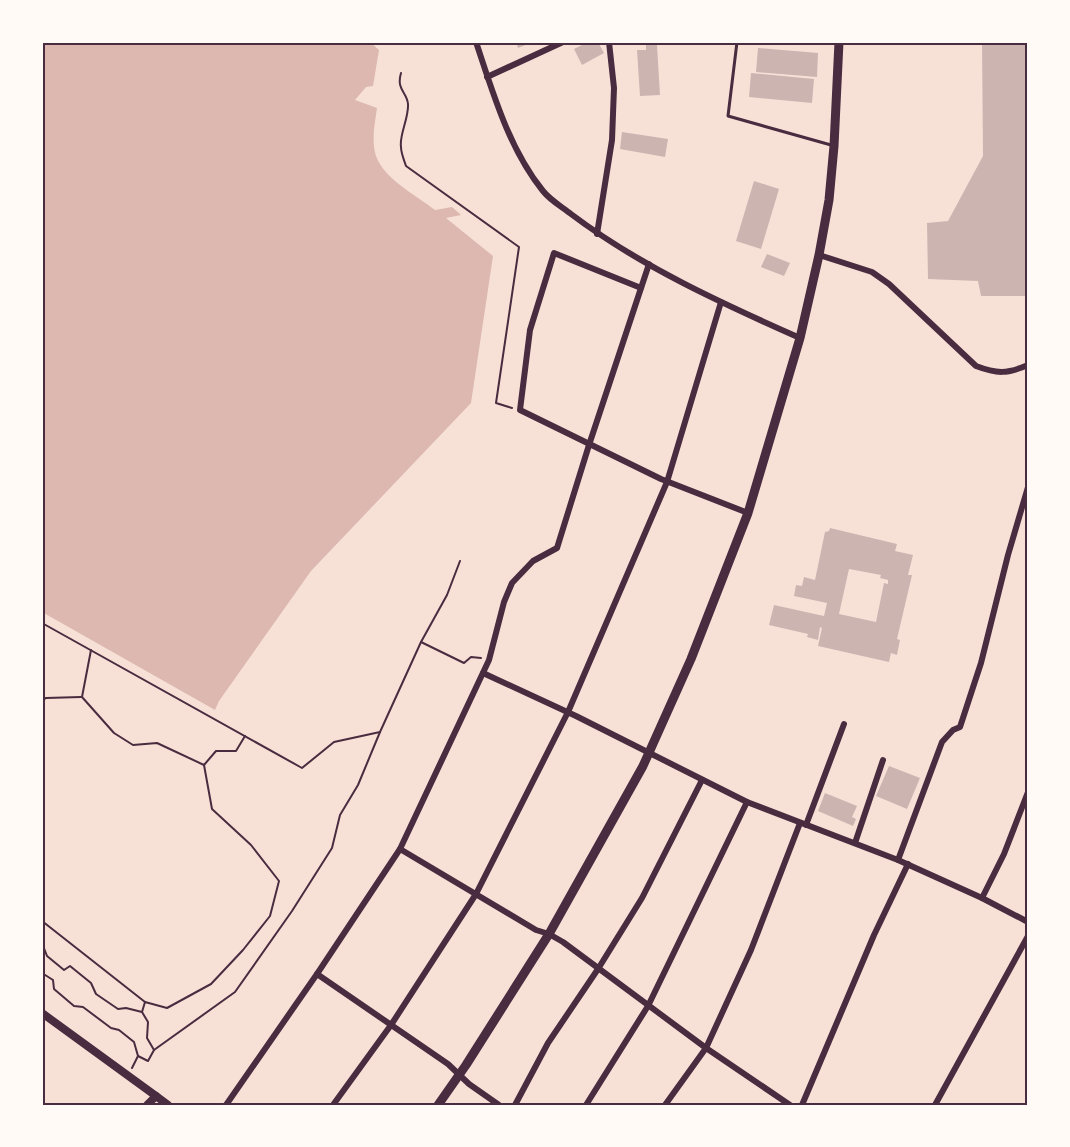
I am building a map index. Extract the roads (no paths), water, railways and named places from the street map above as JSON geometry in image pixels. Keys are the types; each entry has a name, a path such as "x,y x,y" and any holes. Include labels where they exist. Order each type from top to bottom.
{"main road":[{"path":"438,1105 549,934 649,753 691,659 748,513 800,338 819,255 829,200 839,42"}],"street":[{"path":"477,42 516,151 544,193 597,234 649,264 722,302 800,338"},
{"path":"488,77 563,42"},
{"path":"597,234 612,140 614,88 609,42"},
{"path":"641,288 554,253 530,330 520,410 667,482 748,513"},
{"path":"819,255 872,272 889,284 976,366 994,373 1012,371 1028,365"},
{"path":"226,1105 400,849 489,660 504,602 512,583 533,561 557,548 649,264"},
{"path":"333,1105 391,1025 476,894 567,712 667,482 722,302"},
{"path":"898,860 942,742 960,726 981,663 1028,487"},
{"path":"483,673 567,712 747,802 908,864 982,897 1028,922"},
{"path":"665,1105 706,1048 751,950 844,724"},
{"path":"855,843 883,760"},
{"path":"515,1105 548,1043 642,898 702,780"},
{"path":"982,897 1004,854 1028,792"},
{"path":"586,1105 648,1006 747,802"},
{"path":"400,849 536,930 549,934 706,1048 790,1105"},
{"path":"802,1105 874,935 908,864"},
{"path":"935,1105 1028,936"},
{"path":"317,974 448,1064 499,1105"},
{"path":"42,1013 168,1105"},
{"path":"147,1105 156,1096"}],"lane":[{"path":"737,42 728,116 834,146"}]}
